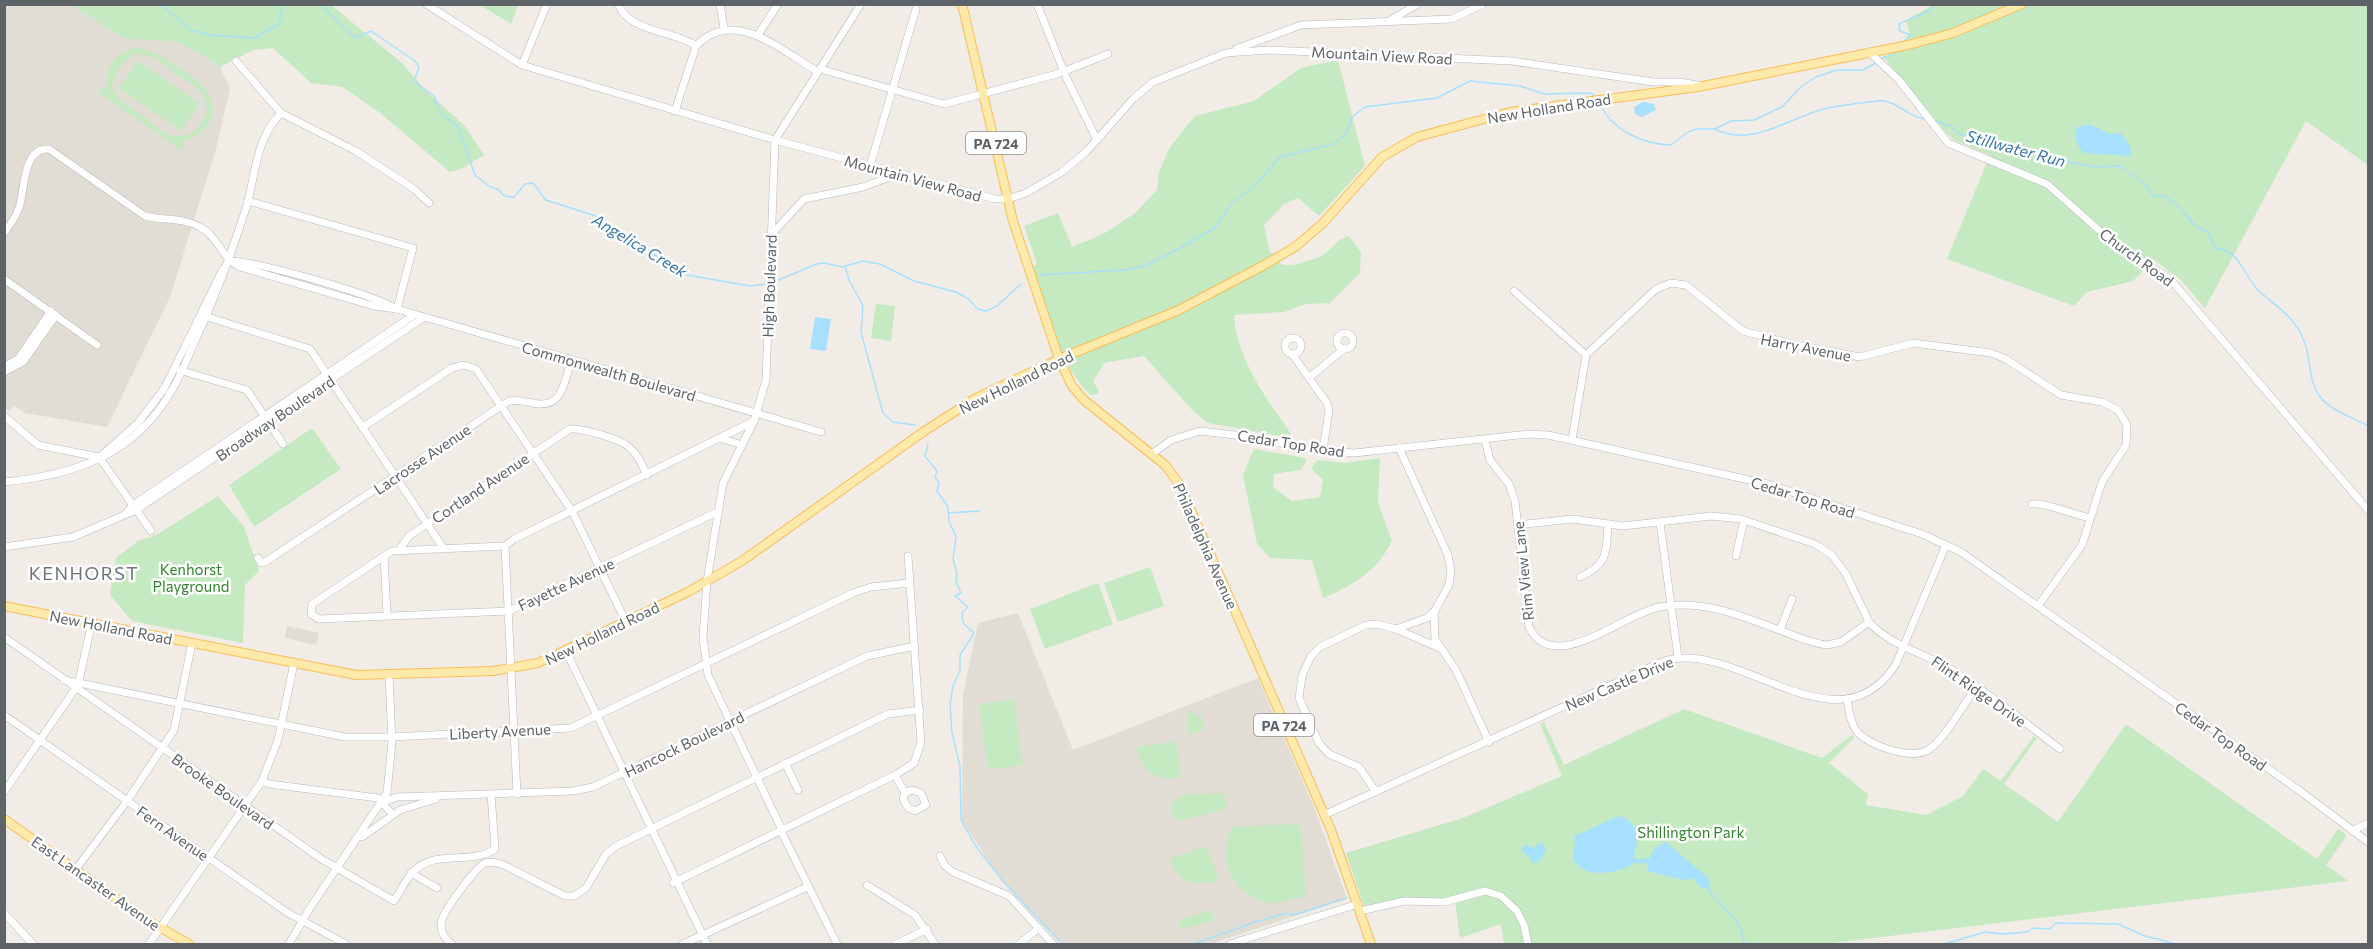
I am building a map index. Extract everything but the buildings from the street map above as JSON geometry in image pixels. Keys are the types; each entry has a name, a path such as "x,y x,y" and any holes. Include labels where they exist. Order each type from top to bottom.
{"main road":[{"name":"Philadelphia Avenue","path":"962,4 985,93 1008,199 1059,360 1072,386 1084,400 1152,454 1168,469 1185,493 1324,815 1371,945"},
{"name":"New Holland Road","path":"4,606 356,675 511,669 538,663 707,581 774,541 957,409 1059,360 1179,310 1281,255 1323,223 1375,163 1409,140 1498,114 1702,86 1908,45 1953,33 2022,4"},
{"name":"East Lancaster Avenue","path":"4,819 160,928 189,945"}],"street":[{"name":"Mountain View Road","path":"426,4 522,65 775,140 985,198 1008,199 1026,193 1056,176 1097,140 1148,84 1226,53 1268,50 1512,61 1653,82 1680,82 1702,86"},
{"path":"522,65 547,4"},
{"path":"618,4 623,14 636,24 696,46"},
{"path":"720,4 724,28"},
{"path":"758,35 778,4"},
{"name":"High Boulevard","path":"756,777 713,686 706,663 704,637 707,581 723,483 756,417 767,367 775,140 861,4"},
{"path":"1037,4 1064,71 1097,140"},
{"path":"1389,21 1418,4"},
{"path":"1226,53 1301,25 1452,19 1483,4"},
{"path":"870,166 916,9"},
{"path":"675,111 696,46 709,35 724,28 737,28 758,35 819,71 944,104 1064,71 1108,54"},
{"name":"Church Road","path":"1869,52 1899,80 1948,143 2051,186 2109,238 2175,283 2368,510"},
{"path":"236,61 281,113 349,147 414,189 429,202"},
{"path":"4,482 59,475 99,457 152,406 178,370 220,273 229,261 248,201 263,137 281,113"},
{"path":"4,233 19,208 23,182 31,159 37,151 45,148 52,150 145,216 161,220 175,218 200,226 211,235 229,261"},
{"path":"770,237 808,197 862,187 898,174"},
{"path":"248,201 413,249 397,309"},
{"path":"771,210 779,216 789,215"},
{"name":"Commonwealth Boulevard","path":"229,261 250,264 317,282 381,301 423,318 571,360 756,417 821,432"},
{"path":"4,279 97,345"},
{"name":"Harry Avenue","path":"1586,355 1656,289 1675,283 1694,289 1735,326 1763,338 1860,357 1914,343 1996,355 2056,393 2109,404 2125,419 2128,440 2104,477 2082,545 2038,606"},
{"path":"1514,291 1586,355 1572,440"},
{"path":"4,367 19,358 54,313"},
{"path":"4,372 22,362 54,313"},
{"name":"Broadway Boulevard","path":"330,378 414,315"},
{"path":"203,316 310,349 444,549"},
{"name":"Broadway Boulevard","path":"4,546 73,537 124,515 423,318"},
{"path":"1310,377 1345,348"},
{"path":"1292,354 1310,377 1329,410 1323,450"},
{"name":"Lacrosse Avenue","path":"258,558 261,563 265,562 501,406 513,400 543,406 554,402 563,391 571,360"},
{"path":"363,427 452,368 470,366 485,381 572,511 626,622"},
{"path":"178,370 247,390 283,444"},
{"path":"4,416 38,445 99,457 151,531"},
{"path":"399,550 505,546 720,438 756,417"},
{"name":"Cortland Avenue","path":"314,603 384,556 399,550 409,536 427,523 567,430 581,430 628,445 638,456 647,475"},
{"name":"Cedar Top Road","path":"1152,454 1171,440 1200,431 1354,453 1534,434 1572,440 1767,484 1922,534 1982,566 2300,791 2368,842"},
{"path":"720,438 742,445"},
{"name":"Rim View Lane","path":"1485,440 1490,460 1512,490 1518,525 1528,624 1536,638 1549,647 1572,645 1642,612 1671,605 1718,609 1830,645 1841,642 1869,622"},
{"path":"1396,629 1421,622 1434,612 1449,585 1451,565 1447,550 1399,448"},
{"path":"2032,504 2042,503 2062,512 2090,518"},
{"name":"Fayette Avenue","path":"314,603 311,614 320,619 509,612 717,512"},
{"name":"Flint Ridge Drive","path":"1518,525 1572,519 1634,526 1717,516 1744,520 1815,544 1832,555 1846,574 1869,622 1884,636 1938,661 2060,749"},
{"path":"1736,556 1744,520"},
{"path":"1660,523 1678,657"},
{"path":"1580,577 1596,569 1605,558 1608,524"},
{"path":"1946,545 1905,646 1884,679 1868,690 1847,699 1852,724 1859,734 1875,743 1914,754 1933,746 1976,687"},
{"path":"505,546 517,794"},
{"path":"384,556 387,615"},
{"path":"675,882 895,775 911,765 921,751 908,556"},
{"name":"Liberty Avenue","path":"78,685 180,702 345,737 391,737 571,728 853,592 871,587 909,583"},
{"path":"1780,630 1792,599"},
{"path":"1434,612 1433,630 1442,650 1461,679 1488,742"},
{"path":"4,792 78,685 92,622"},
{"path":"1376,792 1359,767 1322,747 1302,707 1299,689 1311,656 1323,645 1366,625 1377,624 1396,629 1442,650"},
{"name":"Brooke Boulevard","path":"4,637 64,680 78,685 162,748 337,869 394,901 411,873"},
{"path":"76,869 127,801 177,722 192,643"},
{"name":"Hancock Boulevard","path":"383,802 397,797 442,798 581,790 624,773 867,656 915,646"},
{"path":"566,651 707,945"},
{"name":"New Castle Drive","path":"1324,815 1662,662 1678,657 1704,660 1810,696 1847,699"},
{"path":"149,945 245,806 266,782 294,663"},
{"path":"290,945 302,921 387,793 392,758 388,675"},
{"path":"452,945 442,932 444,915 484,864 500,863 564,896 574,896 586,888 610,850 888,714 920,710"},
{"name":"Fern Avenue","path":"4,715 302,921 346,945"},
{"path":"785,763 798,790"},
{"path":"895,775 905,793"},
{"path":"756,777 807,887 816,900 834,944"},
{"path":"266,782 378,798 392,814"},
{"path":"437,888 411,873 420,865 433,860 476,857 495,849 491,794"},
{"name":"Hancock Boulevard","path":"357,841 392,814 413,805 442,798"},
{"path":"2352,831 2368,824"},
{"path":"940,856 945,866 953,872 1010,896 1053,945"},
{"path":"867,885 915,915 935,945"},
{"path":"683,945 807,887"},
{"path":"1230,945 1359,908 1404,901 1444,902 1485,891 1501,896 1517,911 1524,925 1528,945"},
{"path":"4,913 33,945"},
{"path":"1019,945 1039,928"},
{"path":"896,945 927,930"}],"shaded area":[{"path":"4,5 72,5 116,34 177,42 220,67 230,88 216,149 170,297 107,427 25,413 13,405 9,411 5,408"},
{"path":"1018,613 1073,750 1258,678 1314,807 1347,899 1210,944 1064,944 1051,934 1005,884 962,822 963,695 978,623"},
{"path":"287,626 319,633 316,645 285,638"}],"green space":[{"path":"72,5 331,5 402,63 425,90 464,125 484,155 463,168 450,172 380,113 343,87 311,83 273,48 253,50 220,67 177,42 127,38 116,34"},
{"path":"480,5 518,5 511,24"},
{"path":"1933,5 2368,5 2368,165 2306,121 2205,308 2181,280 2154,260 2133,281 2087,292 2074,306 1947,259 1990,155 1956,141 1947,134 1883,56 1890,55 1910,34 1906,20"},
{"path":"134,48 142,49 175,64 204,87 209,94 213,110 208,125 196,136 180,142 185,146 182,151 98,92 101,87 108,91 108,70 120,54","holes":["133,54 140,54 162,63 201,92 206,103 206,111 204,119 194,131 187,135 171,135 116,95 112,85 118,69 116,67 120,67"]},
{"path":"1338,60 1365,166 1319,216 1298,198 1284,204 1264,225 1273,256 1283,264 1291,265 1318,258 1349,236 1361,252 1360,273 1330,303 1305,304 1284,312 1234,315 1240,347 1254,378 1291,434 1285,437 1208,423 1193,411 1144,356 1104,363 1093,382 1099,390 1098,394 1091,395 1070,368 1054,335 1032,267 1037,264 1024,226 1058,213 1072,247 1103,234 1134,214 1157,190 1159,172 1170,147 1195,116 1254,101 1301,68"},
{"path":"138,61 200,103 181,131 119,88"},
{"path":"876,304 895,306 891,341 871,338"},
{"path":"312,428 341,469 254,527 229,485"},
{"path":"1254,449 1305,458 1306,462 1300,470 1274,474 1273,487 1292,501 1320,497 1323,480 1311,469 1317,460 1345,463 1380,458 1378,503 1392,541 1372,569 1345,588 1323,598 1312,560 1270,558 1257,544 1243,475"},
{"name":"Kenhorst Playground","path":"218,496 244,527 259,571 245,585 243,643 132,621 110,595 116,558 138,541 158,534"},
{"path":"1150,567 1164,606 1118,622 1104,583"},
{"path":"1098,583 1113,624 1045,649 1030,609"},
{"path":"1014,699 1023,765 988,770 979,704"},
{"name":"Shillington Park","path":"1684,709 1822,758 1852,735 1854,738 1829,763 1868,794 1866,805 1926,815 1963,796 1983,769 2001,781 2034,736 2037,738 2004,784 2058,822 2126,724 2317,859 2338,829 2347,835 2326,865 2348,881 1823,944 1504,944 1501,924 1460,938 1455,900 1409,901 1365,909 1346,853 1463,818 1562,776 1540,724 1544,722 1564,765"},
{"path":"1191,710 1195,715 1201,715 1204,730 1189,735 1187,712"},
{"path":"1176,741 1181,774 1179,778 1163,778 1150,773 1142,762 1137,747"},
{"path":"1224,793 1227,808 1176,822 1170,806 1182,795"},
{"path":"1297,824 1301,827 1306,896 1274,903 1265,902 1240,888 1227,863 1226,847 1231,827"},
{"path":"1206,846 1218,877 1217,881 1201,884 1187,881 1172,867 1169,859"},
{"path":"1211,910 1214,920 1181,930 1178,920"}],"water":[{"path":"1643,102 1654,104 1656,110 1642,117 1635,114 1634,107"},
{"path":"2089,124 2111,134 2121,133 2131,148 2130,156 2084,153 2076,141 2075,134 2077,127"},
{"path":"815,317 831,319 826,351 810,349"},
{"path":"1620,816 1633,824 1636,830 1637,844 1632,865 1617,871 1601,873 1585,870 1579,866 1573,860 1575,835"},
{"path":"1542,842 1546,850 1540,861 1532,863 1529,856 1522,852 1522,847 1526,845 1533,848"},
{"path":"1666,842 1709,879 1710,889 1701,888 1693,878 1684,880 1647,871 1654,850"}],"waterway":[{"name":"Angelica Creek","path":"160,4 191,30 209,35 255,38 279,24 283,4"},
{"name":"Angelica Creek","path":"320,4 355,38 371,31 415,61 419,67 414,81 434,96 441,113 458,127 475,175 489,186 499,190 504,196 514,197 525,184 533,183 546,200 602,218 634,242 687,275 750,286 767,284"},
{"name":"Angelica Creek","path":"1905,41 1910,35 1900,31 1899,24 1930,11 1932,4"},
{"name":"Angelica Creek","path":"1881,59 1900,50"},
{"name":"Angelica Creek","path":"1599,103 1612,121 1629,134 1649,142 1671,145 1696,129 1715,129 1731,121 1754,120 1782,107 1801,87 1816,77 1837,70 1863,70 1876,63"},
{"name":"Angelica Creek","path":"1040,275 1124,270 1145,266 1171,253 1215,228 1231,204 1255,185 1280,157 1333,144 1347,133 1352,117 1365,107 1437,98 1470,81 1520,86 1544,94 1590,93 1595,96"},
{"name":"Stillwater Run","path":"1715,129 1729,134 1756,133 1770,130 1824,109 1878,101 1891,103 1925,119"},
{"name":"Stillwater Run","path":"1935,121 1951,126 1960,134 1971,138 1995,139 2052,158 2094,167 2120,166 2145,184 2153,196 2161,196 2175,203 2196,225 2208,232 2215,248 2231,253 2259,291 2296,325 2304,341 2314,384 2321,398 2337,410 2368,426"},
{"name":"Angelica Creek","path":"772,283 816,264 824,263 842,267 863,261 880,264 914,281 956,292 967,298 978,309 986,311 997,306 1021,284"},
{"path":"845,266 849,280 863,306 861,332 883,413 893,422 915,425"},
{"path":"928,444 925,456 937,471 935,478 939,482 937,491 948,507 949,521 956,537 953,559 957,573 956,582 961,593 955,596 968,607 962,613 963,623 974,633 960,655 960,670 953,686 950,705 952,733 960,766 961,820 975,845 1002,880 1062,944"},
{"path":"948,513 979,511"},
{"path":"1633,861 1650,861"},
{"path":"1708,890 1739,924 1745,944"},
{"path":"1194,944 1255,922 1284,914 1297,914 1346,898"},
{"path":"1944,944 1985,932 2003,934 2027,932 2033,928 2050,929 2056,923 2118,924 2145,936 2176,944"},
{"path":"1911,944 1917,944"}],"district":[{"name":"KENHORST","path":"84,573"}]}
